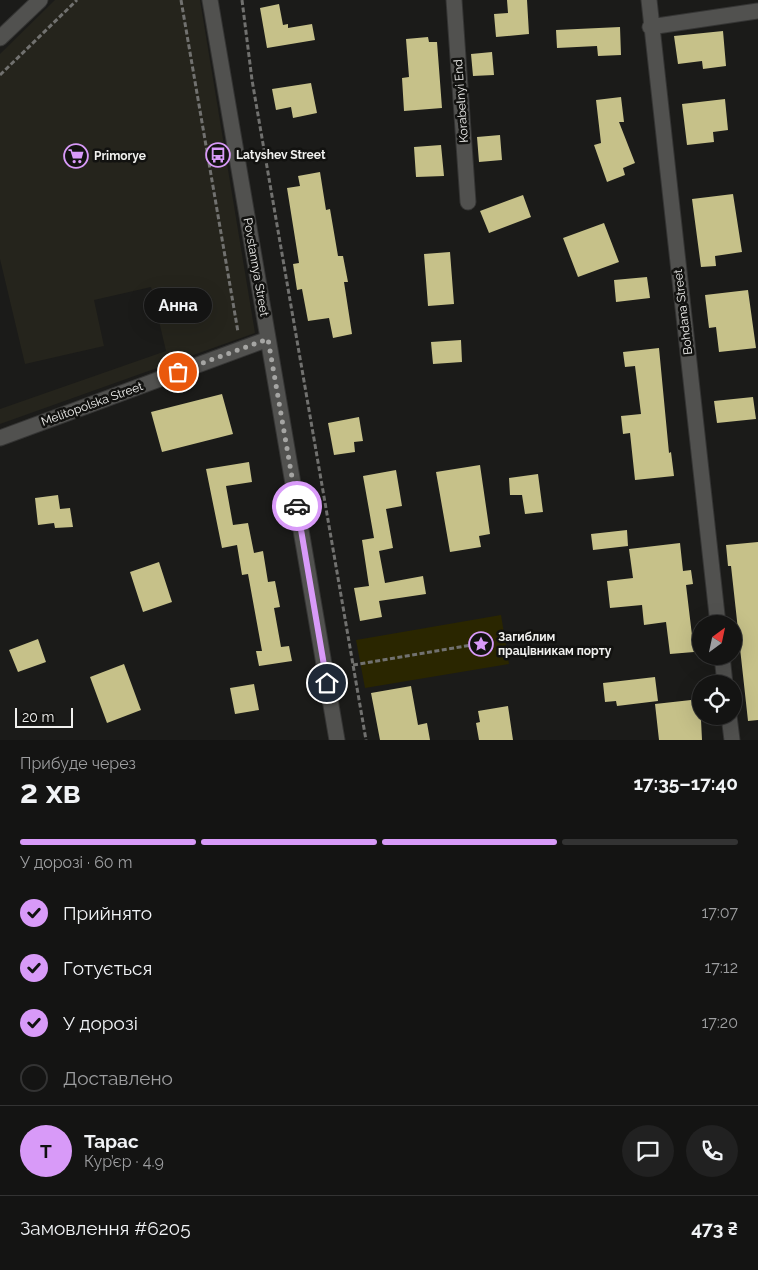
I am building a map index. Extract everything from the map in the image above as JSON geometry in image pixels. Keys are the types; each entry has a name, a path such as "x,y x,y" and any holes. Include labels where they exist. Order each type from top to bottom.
{"street":[{"path":"0,38 40,0"},
{"name":"Povstannya Street","path":"210,0 337,740"},
{"name":"Korabelnyi End","path":"454,0 468,202"},
{"name":"Bohdana Street","path":"649,0 650,27 717,615"},
{"path":"650,27 758,11"},
{"name":"Melitopolska Street","path":"0,438 268,339"},
{"path":"730,725 732,740"}],"path":[{"path":"0,75 77,0"},
{"path":"181,0 238,332 246,348"},
{"path":"242,0 254,90 366,740"},
{"path":"353,665 472,645"}],"shaded area":[{"path":"55,0 200,0 255,333 0,424 0,409 166,351 151,287 94,300 104,346 25,364 0,259 0,54"},
{"path":"501,615 509,664 365,688 356,640"}],"building":[{"path":"507,0 527,0 529,34 496,37 494,14 508,13"},
{"path":"279,4 283,25 288,24 288,28 312,24 315,40 267,48 260,8"},
{"path":"620,27 621,55 598,56 597,46 557,48 556,30"},
{"path":"723,31 726,66 703,69 702,61 678,64 674,36"},
{"path":"428,37 429,42 437,42 442,108 404,111 402,78 409,77 406,39"},
{"path":"492,52 494,75 473,76 471,54"},
{"path":"311,83 317,113 293,118 291,107 276,110 272,89"},
{"path":"621,97 624,122 619,122 635,163 623,168 625,175 607,182 594,145 601,143 596,100"},
{"path":"725,99 728,130 713,132 714,142 687,145 682,104"},
{"path":"500,135 502,160 479,162 477,137"},
{"path":"441,145 444,176 416,177 414,147"},
{"path":"320,172 326,210 330,209 338,256 343,256 348,282 344,282 352,334 333,338 329,318 308,321 302,289 297,290 293,264 299,263 287,188 300,186 298,176"},
{"path":"733,194 742,252 715,256 716,266 701,267 692,199"},
{"path":"523,195 531,217 489,233 480,211"},
{"path":"604,223 619,262 578,277 563,238"},
{"path":"450,252 454,304 428,306 424,254"},
{"path":"647,277 650,298 616,302 614,280"},
{"path":"748,290 756,348 719,352 716,327 709,328 705,295"},
{"path":"461,340 462,362 433,364 431,342"},
{"path":"659,348 669,453 671,452 674,476 635,480 630,433 623,434 621,416 641,414 635,366 625,367 623,352"},
{"path":"222,394 233,434 162,452 151,412"},
{"path":"753,397 756,419 717,423 714,401"},
{"path":"359,417 363,441 354,442 355,452 334,455 328,423"},
{"path":"249,462 252,482 226,486 233,525 248,523 254,553 263,551 268,582 275,581 280,607 274,608 281,647 289,646 292,661 259,666 256,651 262,651 248,574 242,575 237,545 222,548 206,469"},
{"path":"480,465 490,534 479,536 481,547 450,552 436,472"},
{"path":"396,470 402,506 386,509 393,548 379,551 385,583 423,576 426,594 379,601 382,617 360,621 354,588 369,586 362,540 374,538 363,476"},
{"path":"538,474 543,512 525,514 522,495 510,495 509,478"},
{"path":"58,495 60,509 70,508 73,527 55,528 54,523 38,525 35,498"},
{"path":"627,530 628,546 593,550 591,534"},
{"path":"758,542 758,720 748,721 742,665 742,615 736,615 731,566 728,566 726,545"},
{"path":"680,543 683,571 691,570 693,584 686,585 692,635 692,652 670,654 666,622 644,625 642,605 610,608 607,581 633,578 629,549"},
{"path":"159,562 172,602 143,612 130,572"},
{"path":"38,639 46,662 18,672 9,650"},
{"path":"124,664 141,710 107,723 90,677"},
{"path":"655,677 658,701 617,706 616,701 605,702 603,683"},
{"path":"254,684 259,710 235,714 230,688"},
{"path":"411,686 418,725 427,723 430,740 380,740 371,693"},
{"path":"692,700 692,725 701,725 702,740 659,740 655,704"},
{"path":"508,706 513,740 479,740 476,723 480,722 478,711"}],"way so far":[{"path":"178,372 268,339 297,506"}],"place":[{"name":"Latyshev Street","path":"218,155"},
{"name":"Primorye","path":"76,156"},
{"name":"Анна","path":"178,372"},
{"name":"Загиблим працівникам порту","path":"481,644"}],"route":[{"path":"297,506 327,683"}]}
